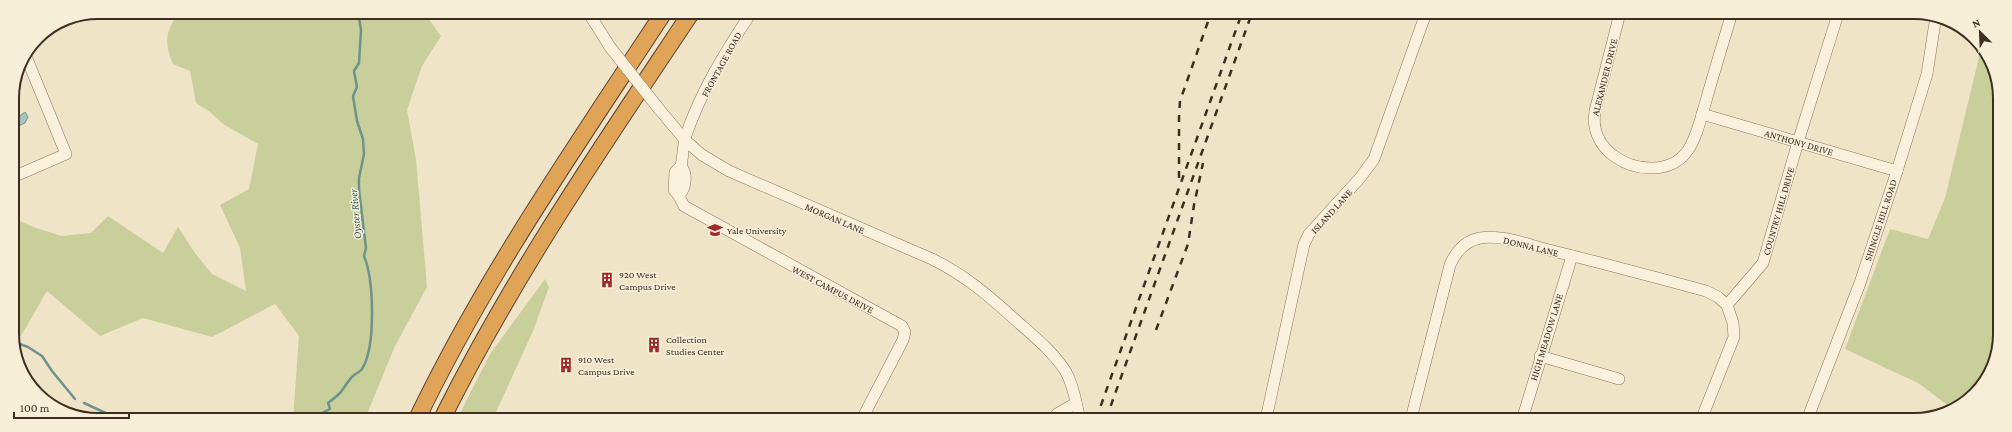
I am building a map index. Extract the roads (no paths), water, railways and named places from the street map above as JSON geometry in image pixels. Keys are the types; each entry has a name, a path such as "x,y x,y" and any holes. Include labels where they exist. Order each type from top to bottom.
{"highway":[{"path":"420,413 457,340 512,245 659,19"},
{"path":"445,413 489,329 531,257 686,19"}],"street":[{"name":"MORGAN LANE","path":"592,19 610,47 659,109 685,140 702,155 729,171 932,259 960,274 974,284 1031,334 1057,360 1067,374 1078,413"},
{"name":"FRONTAGE ROAD","path":"685,140 709,83 728,48 747,19"},
{"name":"ISLAND LANE","path":"1267,413 1304,244 1309,234 1360,178 1374,159 1424,19"},
{"name":"ALEXANDER DRIVE","path":"1619,19 1594,118 1597,136 1605,148 1617,158 1636,165 1654,168 1669,166 1676,162 1688,150 1702,114 1730,19"},
{"name":"COUNTRY HILL DRIVE","path":"1727,305 1763,263 1798,142 1836,19"},
{"name":"SHINGLE HILL ROAD","path":"1810,413 1860,283 1897,171 1927,74 1935,22"},
{"path":"19,174 66,154 28,62"},
{"name":"ANTHONY DRIVE","path":"1702,114 1897,171"},
{"name":"WEST CAMPUS DRIVE","path":"685,140 681,166 675,172 674,185 674,190 684,206 902,326 905,332 903,340 865,413"},
{"name":"DONNA LANE","path":"1413,413 1450,265 1454,255 1461,246 1471,240 1491,237 1572,256 1706,291 1718,297 1727,305"},
{"name":"HIGH MEADOW LANE","path":"1524,413 1540,356 1572,256"},
{"path":"1704,413 1734,337 1734,323 1727,305"},
{"path":"1540,356 1619,379"},
{"path":"1059,413 1076,403"}],"water":[{"path":"25,112 28,117 25,123 19,126 19,116"}],"waterway":[{"name":"Oyster River","path":"322,413 330,409 328,403 340,393 351,378 362,369 367,359 370,345 372,313 370,281 364,256 366,248 359,190 359,178 364,154 363,139 357,121 353,96 357,87 354,71 359,63 361,30 359,19"},
{"path":"20,344 28,347 42,356 75,399"},
{"path":"84,403 106,413"}],"railway":[{"path":"1179,178 1180,101 1209,19"},
{"path":"1098,413 1240,19"},
{"path":"1108,413 1250,19"},
{"path":"1156,330 1188,244 1194,205 1203,163"}],"place":[{"name":"Yale University","path":"715,230"},
{"name":"920 West Campus Drive","path":"607,280"},
{"name":"Collection Studies Center","path":"654,345"},
{"name":"910 West Campus Drive","path":"566,365"}]}
